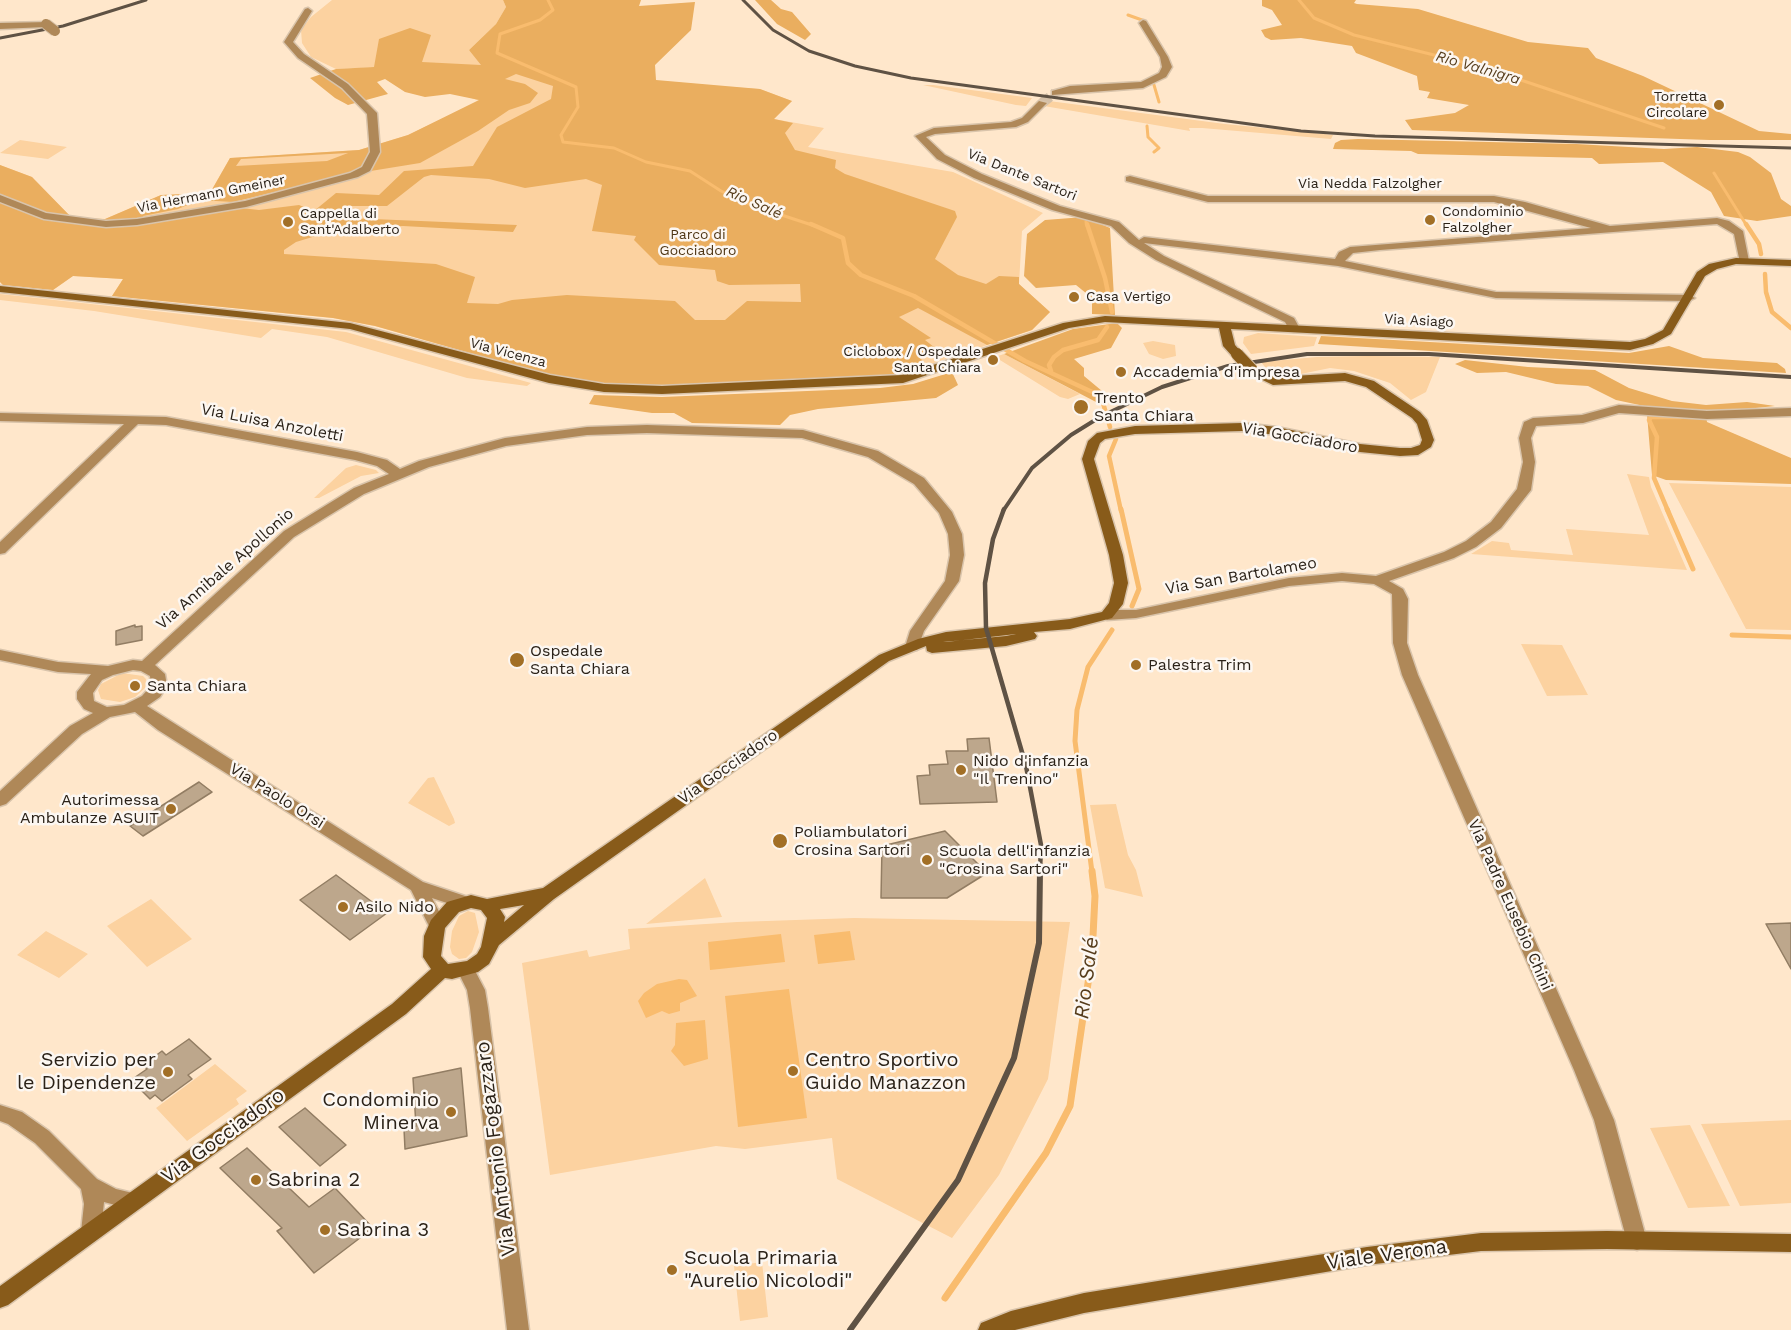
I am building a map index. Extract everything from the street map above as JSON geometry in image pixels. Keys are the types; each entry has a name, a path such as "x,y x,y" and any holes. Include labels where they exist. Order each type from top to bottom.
{"main road":[{"name":"Via Asiago","path":"1009,345 1067,325 1105,319 1620,347 1640,345 1662,336 1671,328 1701,274 1707,269 1719,263 1744,261 1791,263"},
{"name":"Via Vicenza","path":"0,289 350,326 533,376 604,387 680,390 903,379 1009,345"},
{"name":"Via Gocciadoro","path":"494,940 548,894 873,664 891,654 912,647 928,648 1006,642 1107,615 1116,604 1121,583 1116,555 1089,459 1094,441 1101,436 1144,429 1242,427 1277,431 1360,448 1400,452 1425,447 1428,440 1423,423 1416,415 1370,384 1345,377 1274,381 1252,370 1229,346 1224,325"},
{"name":"Via Gocciadoro","path":"487,905 548,894"},
{"path":"462,902 480,902 487,905 496,917 494,940 483,959 466,970 452,972 442,970 432,957 433,936 437,925 453,907 462,902"},
{"name":"Via Gocciadoro","path":"0,1298 399,1009 442,970"},
{"name":"Viale Verona","path":"989,1330 1011,1321 1084,1303 1367,1256 1502,1240 1791,1244"}],"street":[{"name":"Via Hermann Gmeiner","path":"0,198 44,216 106,224 136,222 246,204 354,175 366,169 375,152 372,113 345,86 308,61 288,42 308,11"},
{"path":"0,26 45,23 55,31"},
{"path":"1055,93 1070,89 1143,85 1163,75 1167,67 1164,57 1143,23"},
{"name":"Via Dante Sartori","path":"1042,103 1025,120 1013,125 934,131 920,136 941,157 978,176 1056,208 1115,224 1133,241 1160,258 1282,315 1290,320 1294,329"},
{"name":"Via Nedda Falzolgher","path":"1130,179 1208,199 1494,199 1521,204 1608,230"},
{"name":"Via Nedda Falzolgher","path":"1338,263 1343,254 1350,250 1717,221 1739,233 1744,261"},
{"path":"1144,240 1338,263 1496,295 1689,298"},
{"name":"Via San Bartolameo","path":"1107,615 1136,614 1289,582 1342,577 1377,580 1449,555 1471,544 1496,525 1524,490 1529,462 1521,446 1528,425 1533,422 1583,419 1619,409 1707,415 1791,412"},
{"name":"Via Luisa Anzoletti","path":"0,417 166,420 357,456 382,464 398,474"},
{"path":"0,550 136,419"},
{"name":"Via Annibale Apollonio","path":"145,666 289,534 329,507 398,474 466,451 546,435 647,429 803,434 853,446 890,462 919,481 941,506 955,534 956,566 952,580 917,631 912,647"},
{"name":"Via Padre Eusebio Chini","path":"1377,580 1398,592 1401,599 1400,643 1410,675 1584,1070 1604,1120 1637,1241"},
{"path":"0,648 63,661 69,666"},
{"path":"0,655 58,667 69,666 108,671"},
{"path":"0,800 76,730 106,712 137,706 147,700 159,686 157,674 145,666 133,665 108,671 96,678 85,692 85,699 89,705 106,712"},
{"name":"Via Paolo Orsi","path":"137,706 164,726 417,886 462,902"},
{"path":"417,886 437,925"},
{"name":"Via Antonio Fogazzaro","path":"466,970 476,990 479,1008 518,1330"},
{"path":"0,1113 15,1118 42,1137 90,1185 113,1197 134,1201"},
{"path":"90,1185 94,1204 91,1232"}],"green space":[{"name":"Parco di Gocciadoro","path":"332,0 503,0 506,7 496,24 469,50 516,74 760,89 792,101 774,119 824,128 808,147 953,172 1043,213 1022,231 1019,284 1050,312 1032,330 928,365 931,369 537,372 375,326 333,318 112,296 123,279 73,276 53,290 3,285 0,282 0,165 32,177 72,218 105,219 161,195 210,193 230,158 359,150 408,135 480,101 383,67 336,69 311,57 302,43 301,30 311,17"},
{"name":"Parco di Gocciadoro","path":"503,0 641,0 639,6 695,2 691,30 655,65 656,80 760,89 792,101 774,119 793,123 785,133 795,150 836,160 835,168 845,174 955,211 957,217 935,259 958,275 986,284 999,276 1019,277 1019,284 1050,312 1032,330 987,345 918,308 899,317 931,338 925,340 939,351 919,357 931,369 916,372 873,377 699,386 609,384 537,372 375,326 333,318 112,296 123,279 73,276 53,290 3,285 0,282 0,165 32,177 72,218 105,219 161,195 210,193 230,158 359,150 408,135 479,100 450,94 425,97 405,92 385,79 377,82 388,94 348,105 335,98 310,78 336,69 374,67 379,39 410,28 431,35 422,62 481,65 469,50 496,24 506,7","holes":["516,74 553,86 551,99 497,127 473,166 404,171 379,195 336,193 314,211 299,205 259,210 241,208 147,222 143,216 178,209 199,200 233,202 346,175 420,163 478,131 509,110 530,103 538,93 525,84 505,79","348,153 327,161 236,166 241,159","431,175 489,179 525,188 586,179 602,185 592,231 636,236 634,240 659,265 715,270 717,281 729,285 800,284 801,302 747,301 725,320 695,320 675,301 567,295 512,300 498,304 467,303 475,277 436,264 284,254 284,250 296,242 342,228 403,226 513,232 517,225 348,218 338,215 344,206 387,206 424,177"]},
{"path":"755,0 771,0 781,9 792,12 811,34 805,40 777,24"},
{"path":"1262,0 1356,0 1354,3 1357,4 1418,9 1528,42 1588,48 1596,58 1643,76 1759,131 1791,134 1791,140 1710,140 1412,130 1405,120 1455,113 1469,105 1427,98 1430,92 1419,90 1417,76 1356,53 1352,46 1301,38 1271,40 1265,37 1261,30 1282,25 1272,10 1262,6"},
{"path":"923,85 1032,98 1026,106 1016,105"},
{"path":"1049,101 1225,124 1333,135 1331,139 1202,128 1189,128 1190,131 1044,106"},
{"path":"20,140 67,147 48,159 0,153"},
{"path":"1341,140 1576,144 1664,149 1697,147 1738,152 1750,157 1771,173 1781,199 1791,206 1791,216 1757,221 1724,216 1711,192 1663,162 1599,164 1592,158 1418,154 1411,151 1333,149 1335,143"},
{"path":"1084,217 1110,228 1115,315 1092,314 1092,298 1076,285 1036,288 1024,276 1027,234 1045,220"},
{"path":"0,294 346,332 531,383 527,386 467,378 327,337 272,329 261,338 94,311 0,300"},
{"path":"1117,323 1122,328 1111,348 1074,359 1084,368 1084,376 1108,396 1096,402 1004,354 1073,329"},
{"path":"1258,333 1317,337 1314,346 1251,354 1243,343 1244,337"},
{"path":"1321,336 1629,353 1669,346 1703,358 1777,363 1785,369 1786,373 1318,344"},
{"path":"1153,341 1175,345 1176,356 1163,359 1149,354 1143,343"},
{"path":"1004,354 1080,394 1068,399 1060,397 995,357"},
{"path":"1317,357 1440,357 1426,392 1411,400 1390,383 1354,371 1330,368 1296,375 1280,375 1269,372 1261,362"},
{"path":"1465,360 1528,367 1595,370 1629,388 1672,401 1706,405 1747,402 1775,406 1708,413 1649,407 1616,400 1588,386 1556,384 1506,372 1477,373 1455,364"},
{"path":"952,372 958,385 936,398 818,409 790,415 780,425 692,423 674,413 652,413 589,404 594,395 662,397 880,388 913,384"},
{"path":"1647,414 1706,416 1707,422 1791,458 1791,484 1666,480 1652,475"},
{"path":"356,465 376,470 379,473 361,476 319,498 314,498 346,468"},
{"path":"1627,474 1649,477 1651,487 1687,570 1471,554 1492,541 1509,543 1511,550 1573,555 1566,529 1649,535"},
{"path":"1669,483 1791,487 1791,630 1746,629"},
{"path":"1521,644 1562,645 1588,695 1547,696"},
{"path":"122,673 143,676 146,679 145,688 135,697 120,702 101,699 98,690 101,684"},
{"path":"434,777 454,819 455,823 449,826 408,803 428,778"},
{"path":"1116,804 1128,855 1136,870 1143,897 1105,888 1090,805"},
{"path":"705,878 722,917 646,924"},
{"path":"151,899 192,939 147,967 107,926"},
{"path":"468,911 475,913 479,932 472,952 466,958 459,959 452,954 450,947 452,931 459,916"},
{"name":"Centro Sportivo Guido Manazzon","path":"854,918 1070,922 1048,1079 999,1175 952,1238 837,1179 832,1138 745,1149 716,1146 550,1175 522,963 587,950 589,957 630,949 628,929"},
{"path":"46,931 88,954 59,978 17,955"},
{"path":"215,1064 247,1091 236,1099 239,1104 187,1141 156,1108"},
{"path":"1791,1120 1791,1203 1740,1206 1701,1124"},
{"path":"1690,1125 1730,1206 1688,1208 1650,1128"},
{"path":"762,1262 768,1317 740,1321 734,1266"}],"shaded area":[{"path":"850,931 855,960 818,964 814,935"},
{"path":"781,934 785,962 710,970 708,942"},
{"path":"679,979 687,980 697,996 680,1003 680,1011 669,1014 662,1011 646,1018 638,1001 644,993 657,984"},
{"path":"789,989 807,1118 738,1127 725,996"},
{"path":"705,1020 708,1059 684,1066 671,1051 675,1045 676,1023"}],"building":[{"path":"135,625 135,627 142,626 142,640 116,645 116,631"},
{"name":"Nido d'infanzia \"Il Trenino\"","path":"989,738 997,802 920,804 917,776 930,775 929,765 948,764 946,751 968,751 967,739"},
{"name":"Autorimessa Ambulanze ASUIT","path":"199,782 212,792 143,836 130,826"},
{"name":"Scuola dell'infanzia \"Crosina Sartori\"","path":"945,831 987,873 947,898 881,898 882,846"},
{"name":"Asilo Nido","path":"336,875 387,913 350,940 300,900"},
{"path":"1791,923 1791,969 1766,924"},
{"name":"Servizio per le Dipendenze","path":"189,1039 211,1059 188,1075 192,1079 162,1101 155,1095 150,1099 131,1080 147,1069 143,1065 162,1051 166,1055"},
{"name":"Condominio Minerva","path":"461,1068 467,1136 405,1149 404,1129 416,1126 413,1078"},
{"path":"305,1108 346,1145 320,1166 279,1127"},
{"path":"247,1148 309,1207 335,1188 373,1228 314,1273 277,1231 282,1228 220,1168"}],"waterway":[{"name":"Rio Salé","path":"548,0 553,10 540,20 500,34 497,53 576,87 578,107 561,135 563,142 614,148 646,162 690,171 721,191 751,205 815,226"},
{"name":"Rio Valnigra","path":"1299,0 1314,18 1354,35 1482,67 1664,128"},
{"path":"1128,15 1142,20"},
{"path":"1154,85 1159,102"},
{"path":"1147,126 1148,137 1159,148 1154,152"},
{"name":"Rio Valnigra","path":"1714,173 1747,226"},
{"path":"1086,222 1087,226"},
{"name":"Rio Salé","path":"811,224 843,238 848,263 861,275 914,296 1025,361 1101,396 1110,427"},
{"path":"1087,224 1105,278 1112,312"},
{"name":"Rio Valnigra","path":"1746,224 1759,244 1761,254"},
{"name":"Rio Valnigra","path":"1765,274 1766,292 1772,312 1791,328"},
{"path":"1051,371 1049,365 1054,357 1063,350 1098,340 1107,327"},
{"name":"Rio Valnigra","path":"1668,511 1654,478 1657,437 1649,420 1651,417 1681,417"},
{"name":"Rio Salé","path":"1116,439 1109,456 1121,511"},
{"name":"Rio Salé","path":"1121,509 1139,589 1132,606"},
{"name":"Rio Valnigra","path":"1667,509 1693,569"},
{"name":"Rio Salé","path":"1092,872 1075,741 1077,710 1088,667 1112,630"},
{"name":"Rio Valnigra","path":"1732,635 1791,637"},
{"name":"Rio Salé","path":"945,1298 1046,1153 1070,1106 1092,956 1095,896 1092,871"}],"tunnel":[{"path":"1042,103 1055,93"}],"railway":[{"path":"0,38 63,26 146,0"},
{"path":"743,0 773,30 809,51 855,66 911,78 1301,131 1375,136 1791,148"},
{"path":"1004,510 1032,468 1071,435 1100,417 1162,387 1228,366 1307,354 1429,354 1791,377"},
{"path":"1004,510 993,539 985,583 986,628 1026,766 1041,845 1040,872"},
{"path":"850,1330 958,1180 1014,1058 1039,943 1040,871"}],"place":[{"name":"Torretta Circolare","path":"1719,105"},
{"name":"Condominio Falzolgher","path":"1430,220"},
{"name":"Cappella di Sant'Adalberto","path":"288,222"},
{"name":"Casa Vertigo","path":"1074,297"},
{"name":"Ciclobox / Ospedale Santa Chiara","path":"993,360"},
{"name":"Accademia d'impresa","path":"1121,372"},
{"name":"Trento Santa Chiara","path":"1081,407"},
{"name":"Ospedale Santa Chiara","path":"517,660"},
{"name":"Palestra Trim","path":"1136,665"},
{"name":"Santa Chiara","path":"135,686"},
{"name":"Nido d'infanzia \"Il Trenino\"","path":"961,770"},
{"name":"Autorimessa Ambulanze ASUIT","path":"171,809"},
{"name":"Poliambulatori Crosina Sartori","path":"780,841"},
{"name":"Scuola dell'infanzia \"Crosina Sartori\"","path":"927,860"},
{"name":"Asilo Nido","path":"343,907"},
{"name":"Centro Sportivo Guido Manazzon","path":"793,1071"},
{"name":"Servizio per le Dipendenze","path":"168,1072"},
{"name":"Condominio Minerva","path":"451,1112"},
{"name":"Sabrina 2","path":"256,1180"},
{"name":"Sabrina 3","path":"325,1230"},
{"name":"Scuola Primaria \"Aurelio Nicolodi\"","path":"672,1270"}]}
